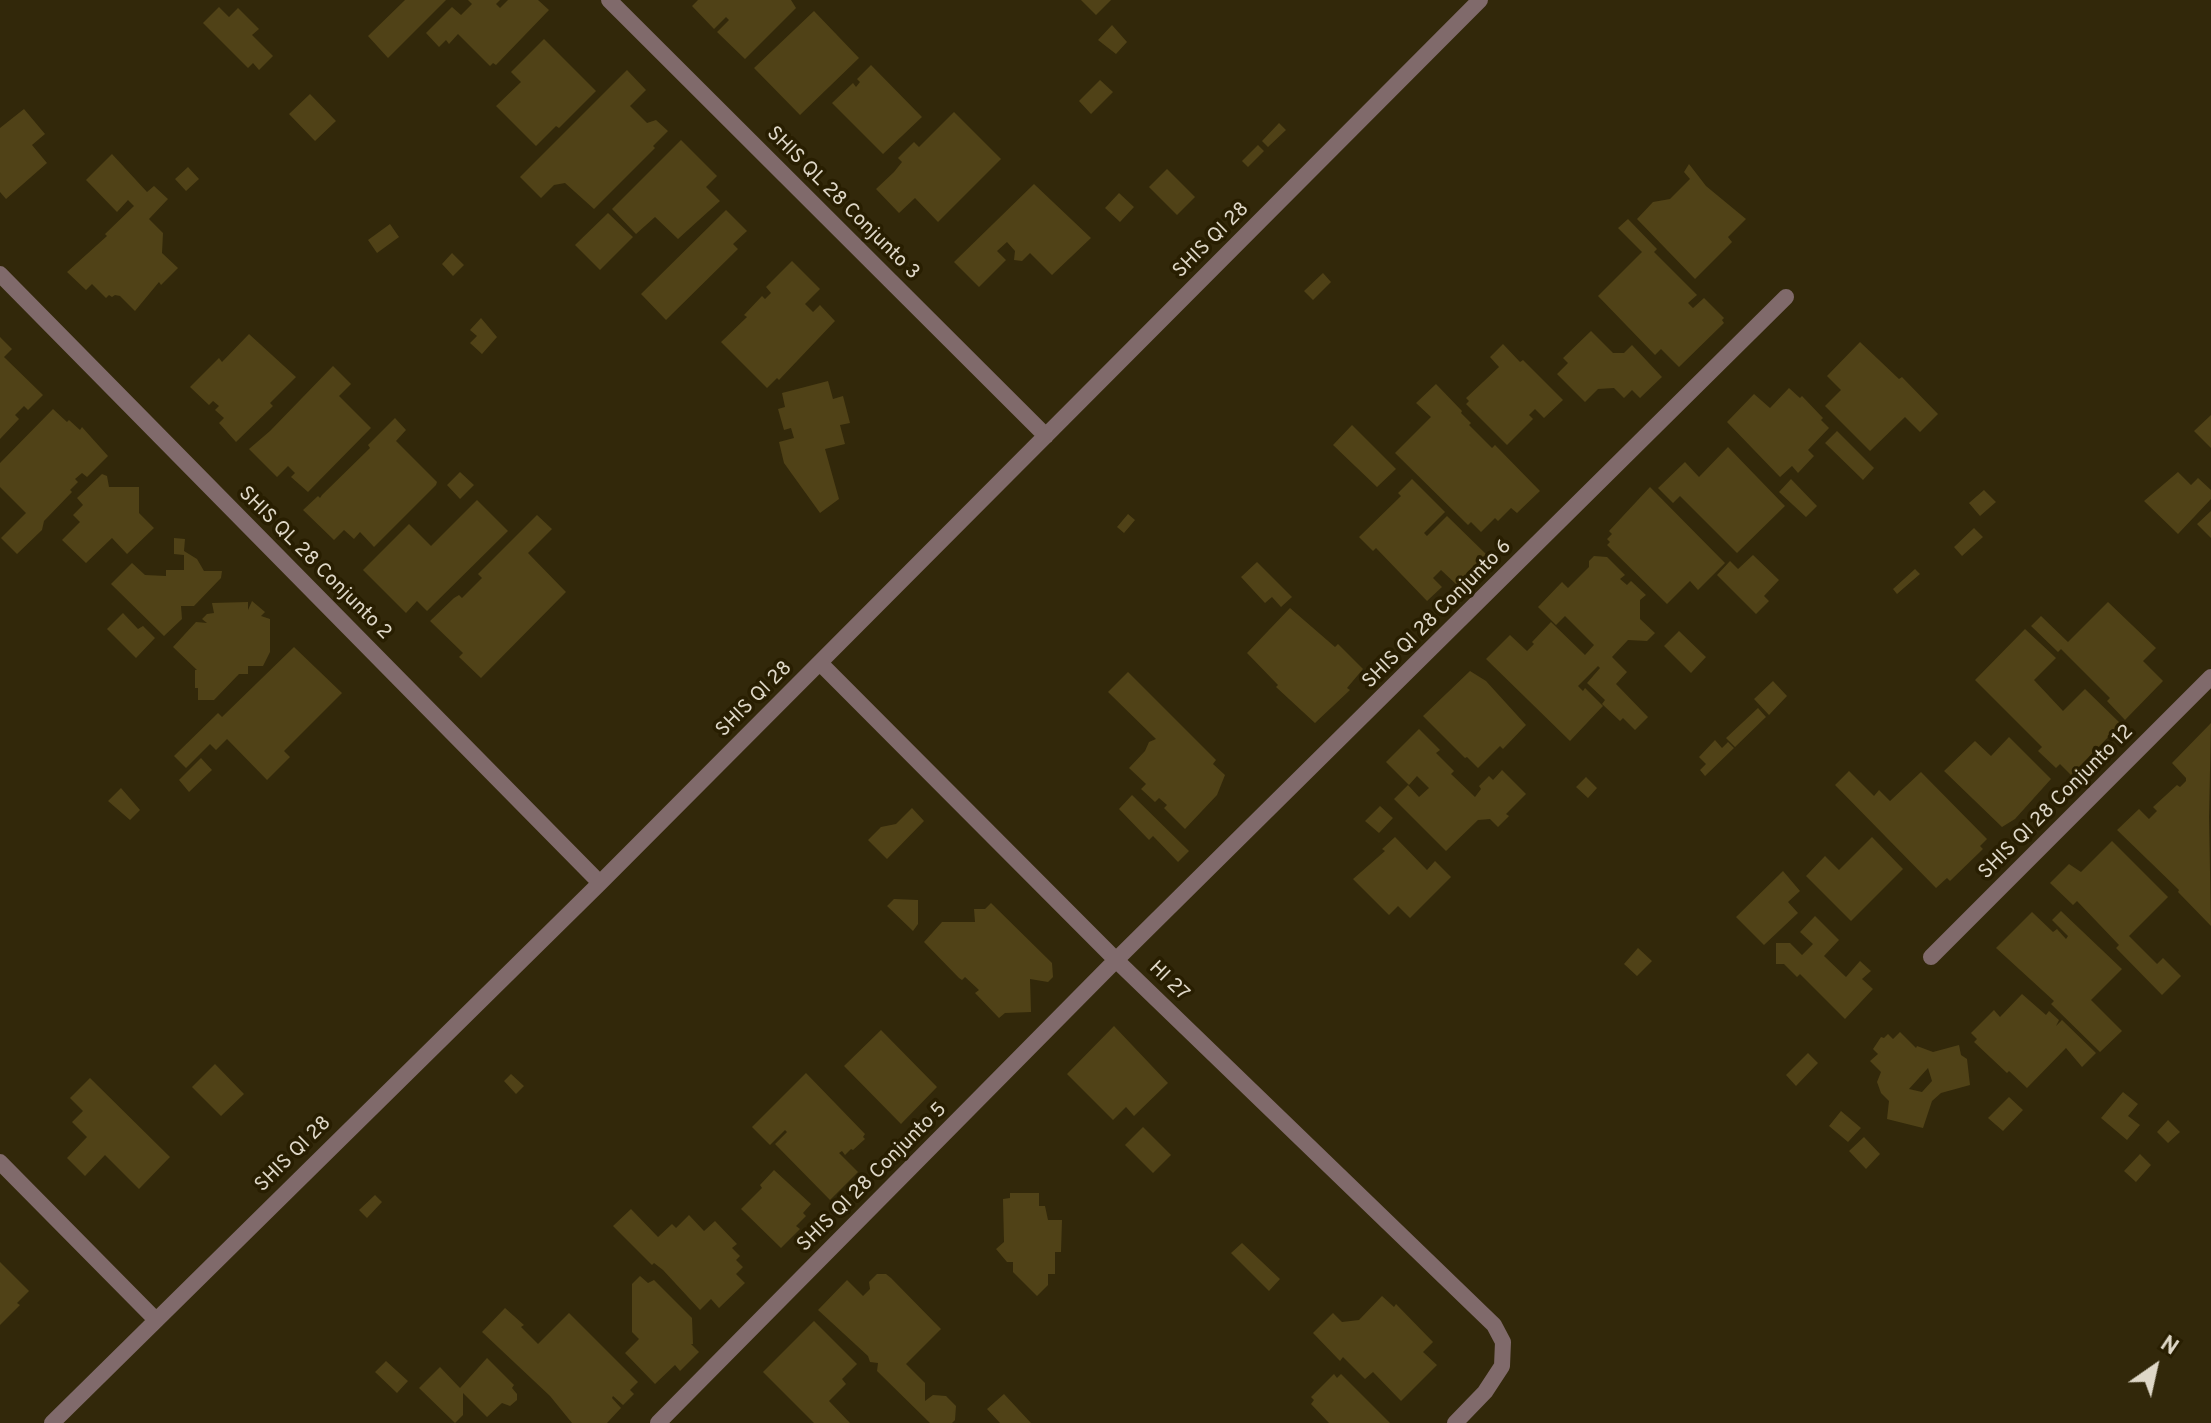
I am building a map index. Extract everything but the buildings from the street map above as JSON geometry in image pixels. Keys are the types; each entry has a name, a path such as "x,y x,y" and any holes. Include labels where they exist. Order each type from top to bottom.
{"street":[{"name":"SHIS QL 28 Conjunto 3","path":"609,0 1046,436"},
{"name":"SHIS QI 28","path":"52,1423 600,883 1480,0"},
{"name":"SHIS QL 28 Conjunto 2","path":"0,274 600,883"},
{"name":"SHIS QI 28 Conjunto 6","path":"1116,960 1786,297"},
{"name":"HI 27","path":"820,663 1116,960 1494,1325 1503,1342 1502,1366 1485,1392 1455,1423"},
{"name":"SHIS QI 28 Conjunto 12","path":"1931,957 2211,677"},
{"name":"SHIS QI 28 Conjunto 5","path":"658,1423 1116,960"},
{"path":"0,1162 156,1320"}]}
